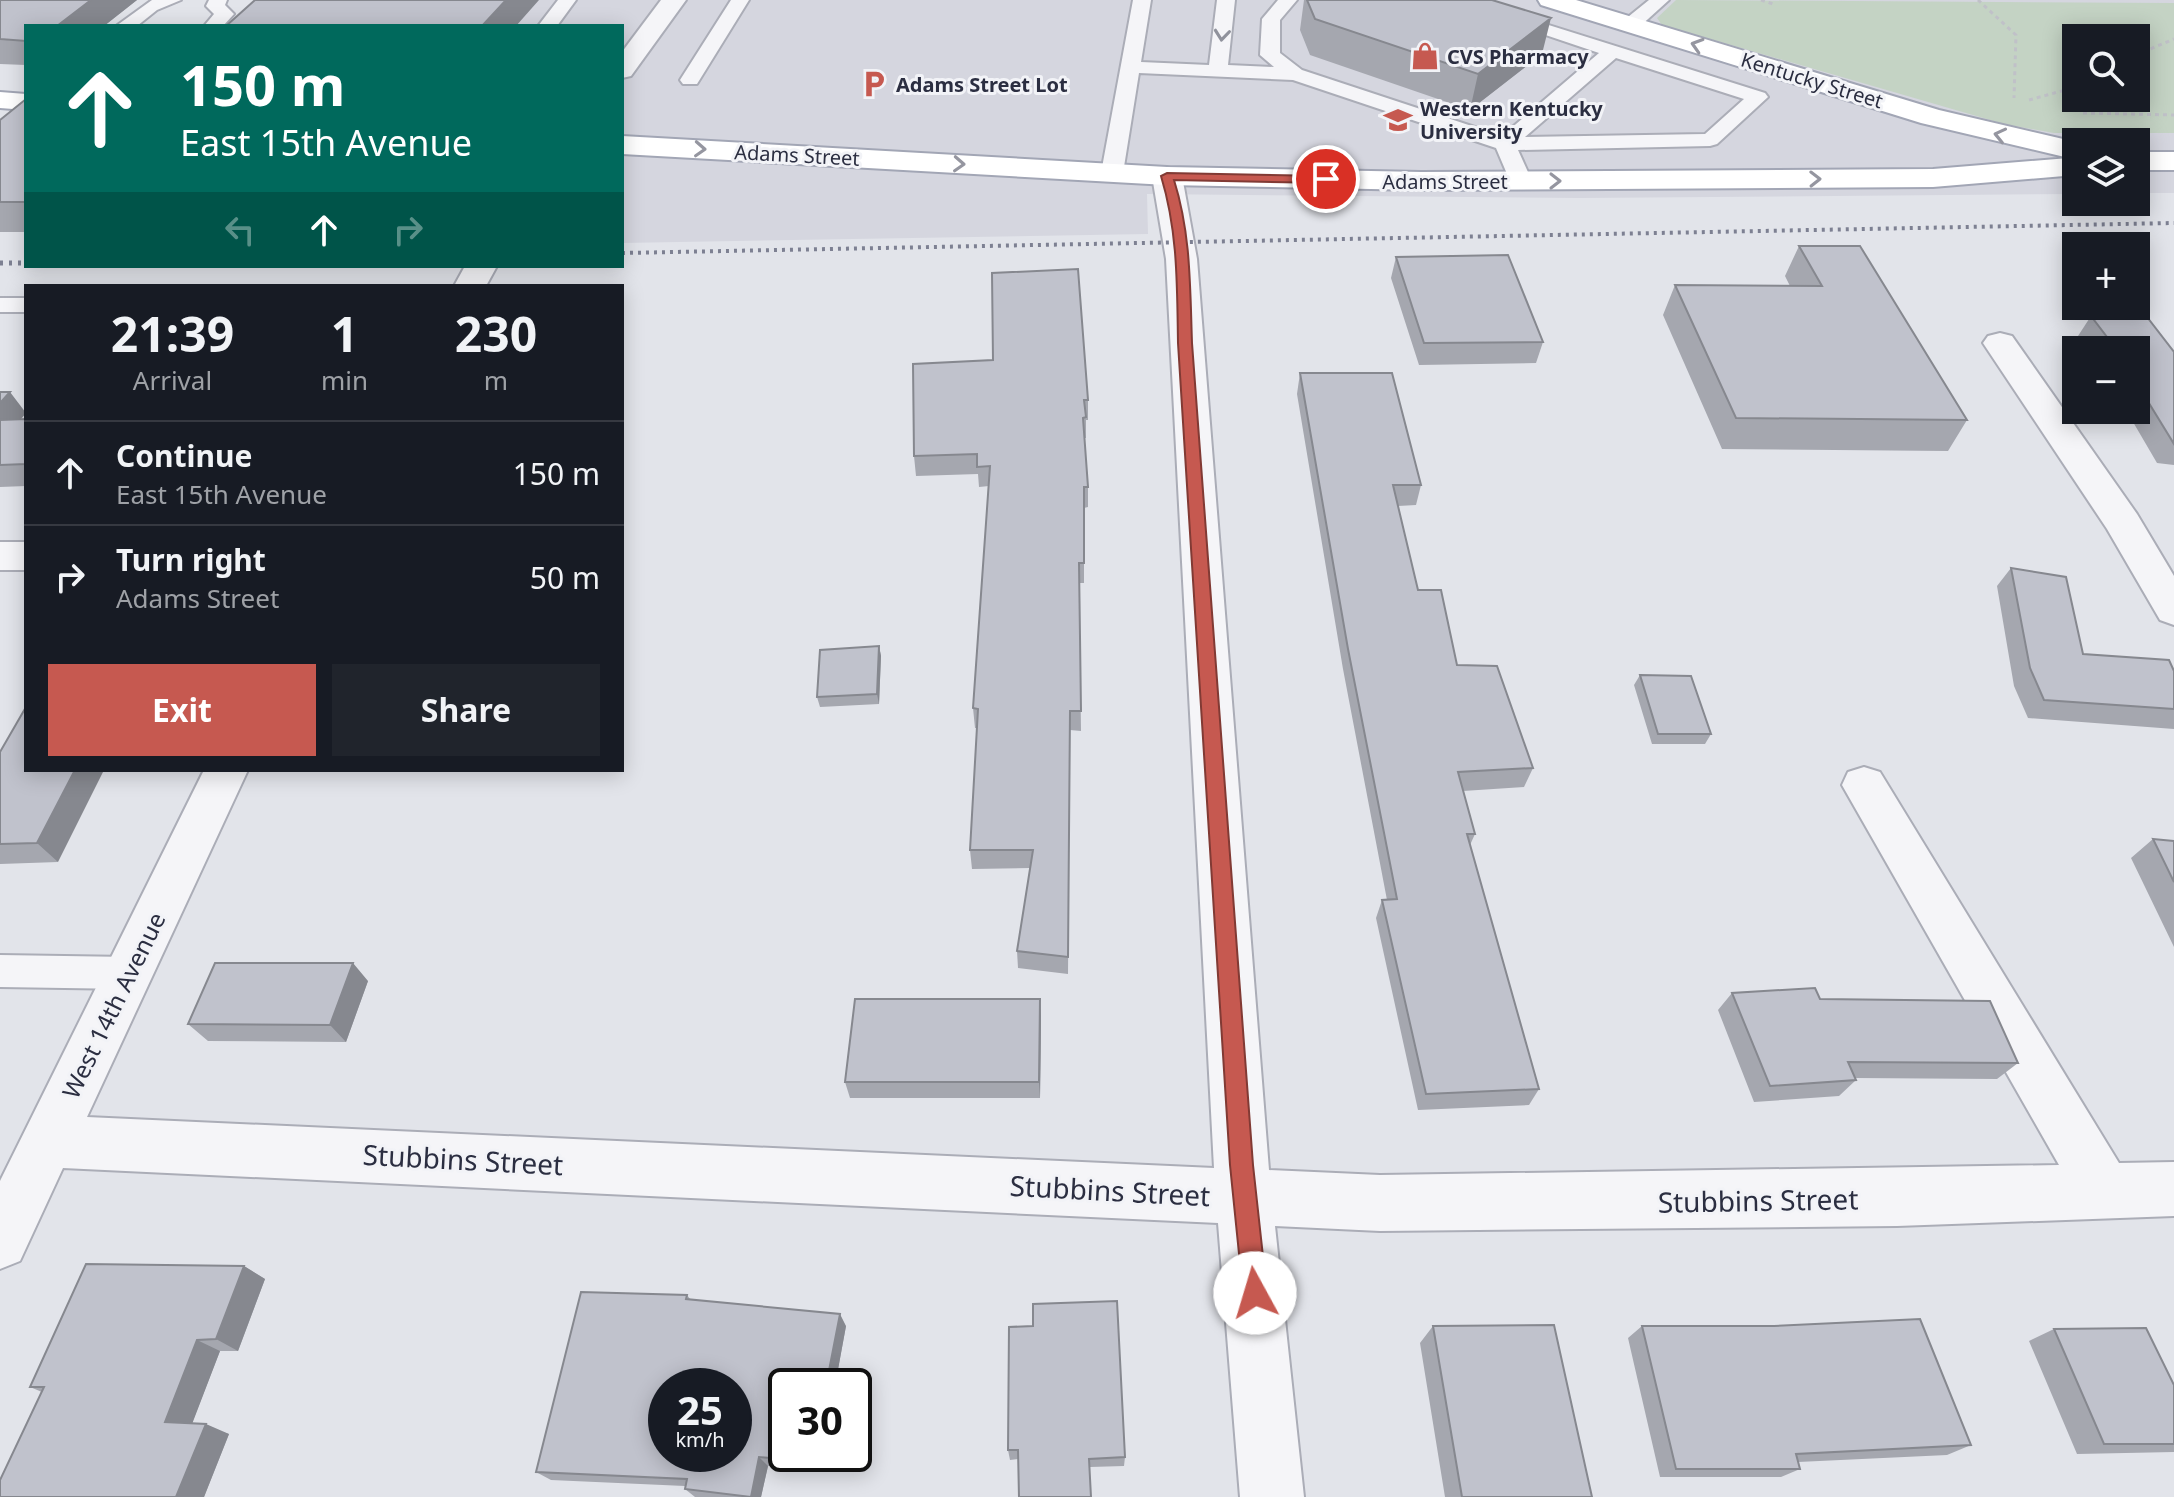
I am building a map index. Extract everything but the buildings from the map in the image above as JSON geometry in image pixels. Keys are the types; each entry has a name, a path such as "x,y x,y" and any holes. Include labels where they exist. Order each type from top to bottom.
{"main road":[{"name":"Kentucky Street","path":"1550,0 1957,124 2062,148"},
{"path":"0,100 24,102"},
{"name":"Adams Street","path":"624,145 1167,176 1521,181 1933,178 2062,167"},
{"path":"2150,161 2174,161"}],"street":[{"path":"624,67 674,0"},
{"path":"1167,176 1179,216 1243,1196 1272,1497"},
{"path":"2000,343 2123,523 2174,610"},
{"path":"0,556 24,556"},
{"name":"West 14th Avenue","path":"0,1241 225,772"},
{"path":"1864,785 2105,1192"},
{"name":"Stubbins Street","path":"47,1141 1380,1203 1510,1205 2174,1189"}],"lane":[{"path":"128,24 151,6 172,0"},
{"path":"215,24 225,14 215,6 218,0"},
{"path":"549,24 567,0"},
{"path":"690,80 740,0"},
{"path":"1112,173 1142,0"},
{"path":"1218,71 1226,0"},
{"path":"1288,0 1271,19 1270,55 1295,74"},
{"path":"1130,67 1295,74 1505,144 1710,140 1758,97 1451,0"},
{"path":"1630,25 1660,0"},
{"path":"1505,144 1613,51"},
{"path":"1505,144 1521,181"},
{"path":"0,305 24,305"},
{"path":"0,971 129,973"}],"path":[{"path":"1761,0 1776,5"},
{"path":"1978,0 2016,35 2016,71 2011,105 2062,91"},
{"path":"2150,49 2174,39"}],"shaded area":[{"name":"Western Kentucky University","path":"375,0 2174,0 2174,193 2150,193 2150,128 2062,128 2062,194 1579,198 1147,194 1148,234 624,243 624,24 349,24"}],"green space":[{"path":"1676,0 2174,3 2174,133 2150,133 2150,128 2062,128 2062,133 2054,133 2004,124 1662,25 1657,18"}],"railway":[{"path":"624,253 2174,223"},
{"path":"0,263 24,263"}],"place":[{"name":"CVS Pharmacy","path":"1425,56"},
{"name":"Adams Street Lot","path":"874,84"},
{"name":"Western Kentucky University","path":"1398,120"}],"route":[{"path":"1255,1293 1243,1196 1185,343 1182,245 1179,216 1167,176 1326,179"}]}
